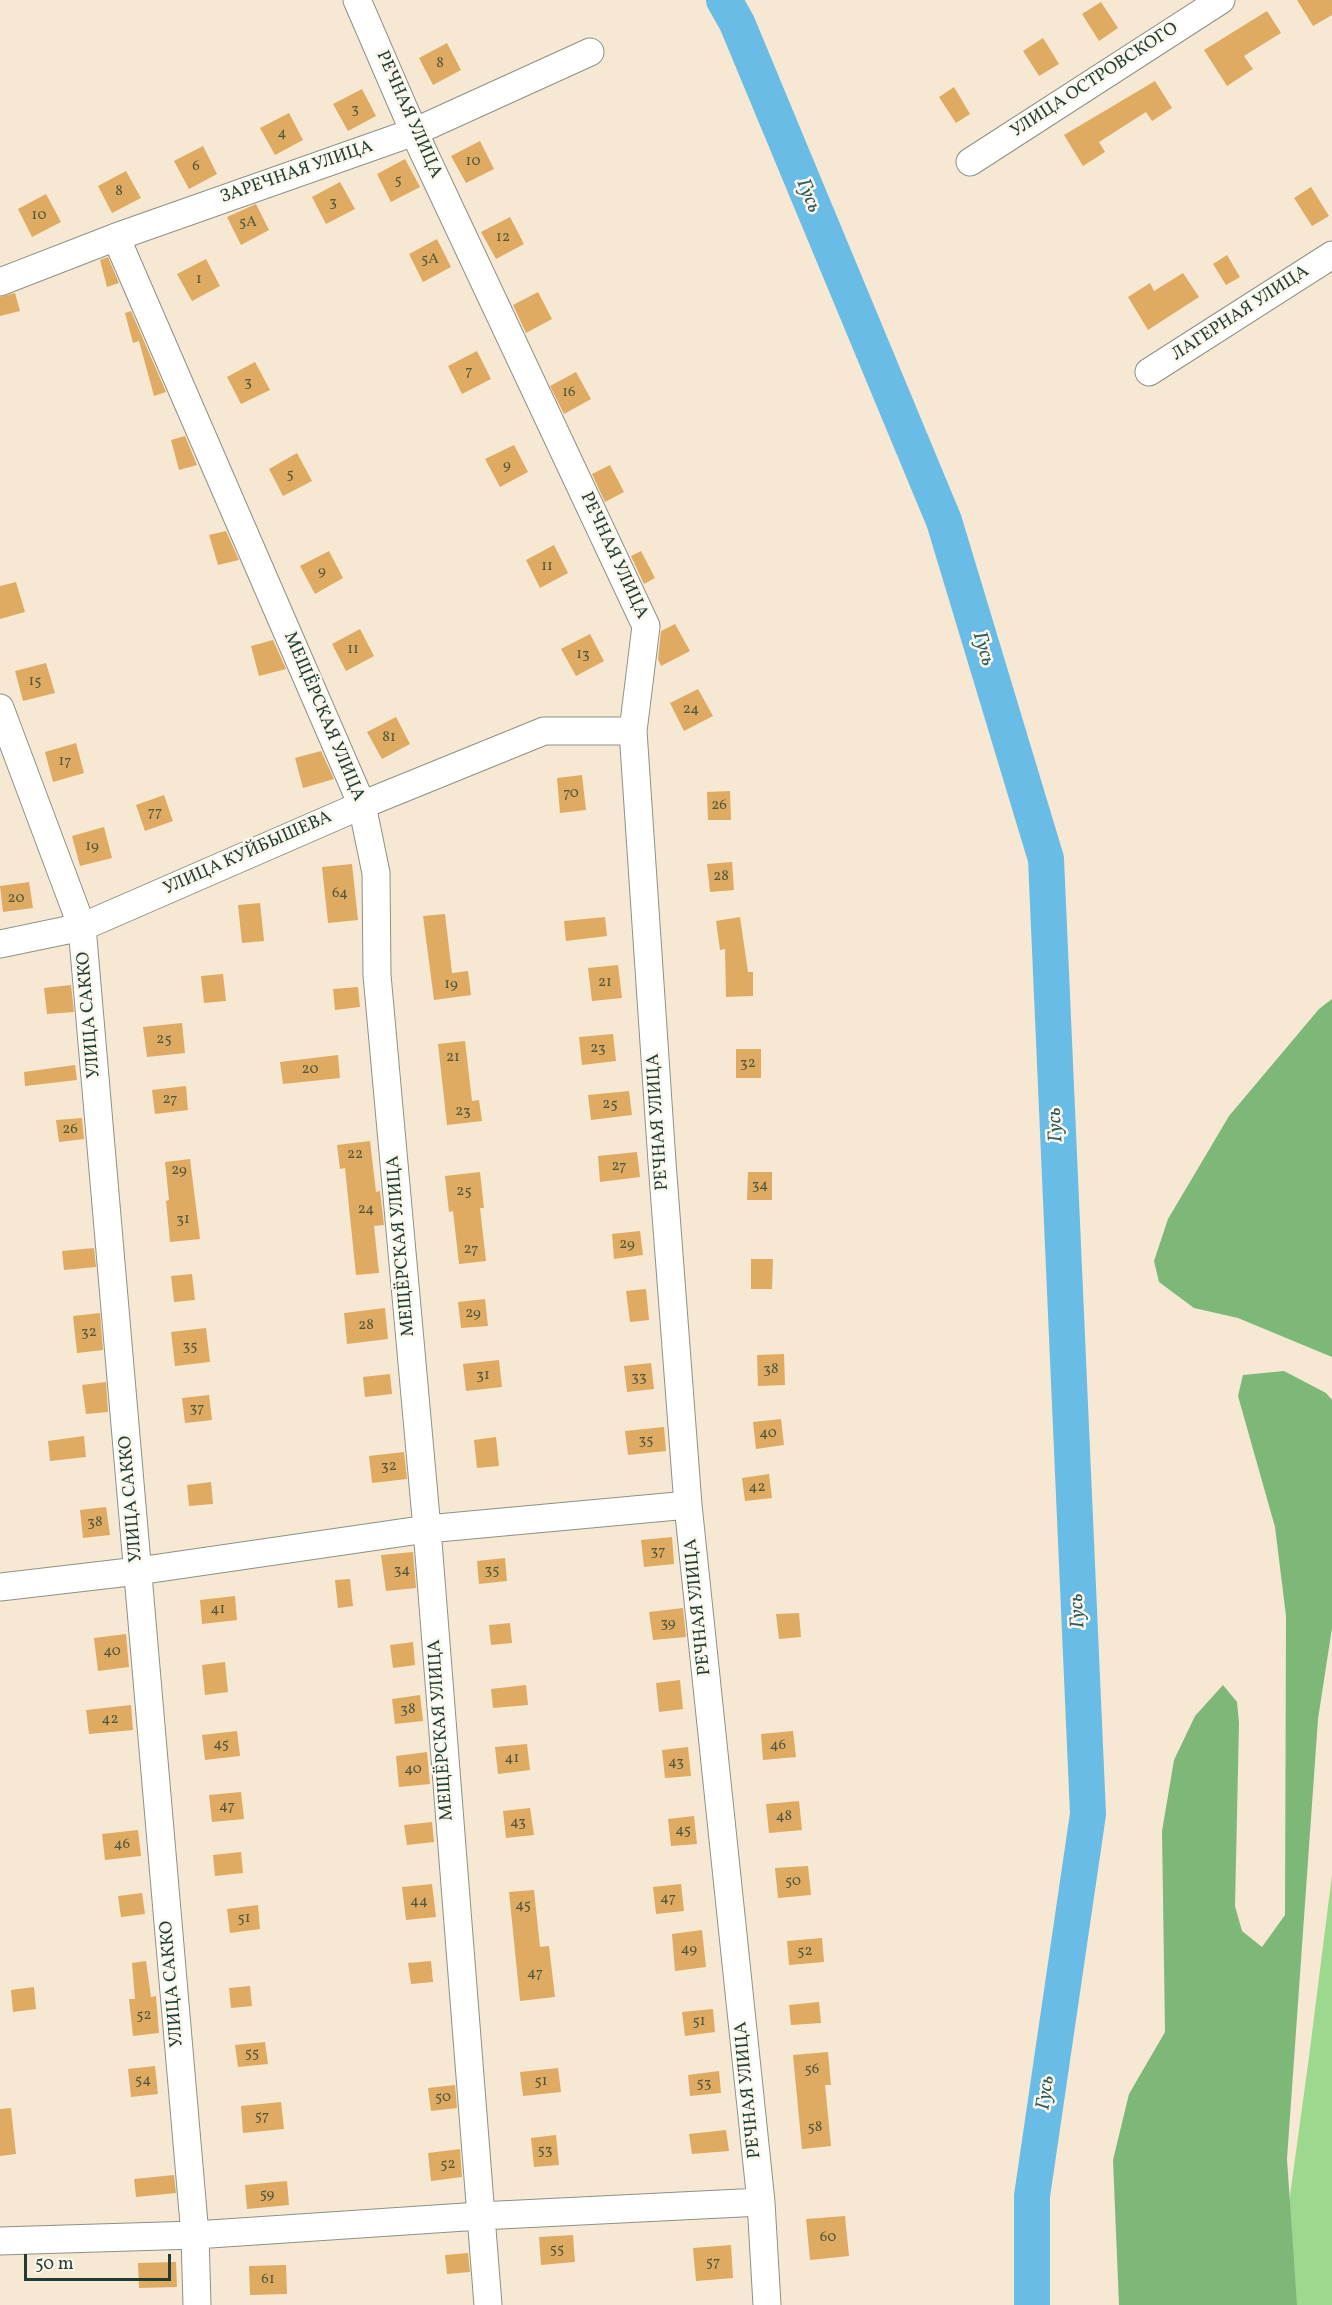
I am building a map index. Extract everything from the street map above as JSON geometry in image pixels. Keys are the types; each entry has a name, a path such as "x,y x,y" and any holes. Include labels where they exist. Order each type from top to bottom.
{"street":[{"name":"РЕЧНАЯ УЛИЦА","path":"357,0 414,132 646,626 633,731 662,1162 688,1505 761,2202 767,2305"},
{"name":"УЛИЦА ОСТРОВСКОГО","path":"970,162 1221,0"},
{"name":"ЗАРЕЧНАЯ УЛИЦА","path":"0,282 116,237 414,132 590,52"},
{"name":"МЕЩЁРСКАЯ УЛИЦА","path":"116,237 362,805 376,873 377,975 427,1528 488,2305"},
{"name":"ЛАГЕРНАЯ УЛИЦА","path":"1149,372 1332,255"},
{"name":"УЛИЦА САККО","path":"0,708 82,927 195,2235 197,2305"},
{"name":"УЛИЦА КУЙБЫШЕВА","path":"0,944 82,927 362,805 544,731 633,731"},
{"path":"0,1587 138,1571 427,1528 688,1505"},
{"path":"0,2241 195,2235 480,2216 761,2202"}],"green space":[{"path":"1332,999 1332,1357 1238,1318 1194,1308 1159,1282 1154,1261 1168,1219 1229,1116 1319,1009"},
{"path":"1284,1371 1326,1393 1332,1400 1332,1628 1318,1719 1287,2159 1297,2305 1119,2305 1113,2160 1129,2094 1165,2032 1162,1831 1174,1760 1195,1716 1223,1685 1237,1702 1239,1723 1235,1906 1242,1931 1262,1947 1285,1915 1286,1616 1275,1527 1238,1396 1243,1375"},
{"path":"1332,1875 1332,2305 1275,2305 1309,2057"}],"building":[{"path":"1297,0 1332,0 1332,15 1313,26"},
{"path":"1101,2 1118,28 1099,41 1082,14"},
{"path":"1267,11 1281,33 1244,56 1253,69 1227,86 1204,50"},
{"path":"1043,38 1059,64 1039,76 1023,51"},
{"path":"447,43 461,70 433,85 419,58"},
{"path":"1155,81 1172,108 1152,121 1146,112 1099,142 1105,152 1083,166 1064,135"},
{"path":"954,87 970,114 956,123 939,97"},
{"path":"362,89 376,116 348,131 333,104"},
{"path":"289,113 303,140 275,155 260,128"},
{"path":"480,141 494,169 466,183 451,156"},
{"path":"203,146 217,174 189,189 174,161"},
{"path":"405,159 420,187 391,202 377,174"},
{"path":"126,171 141,198 112,213 98,186"},
{"path":"340,182 355,209 326,224 312,197"},
{"path":"1311,187 1329,216 1312,226 1294,198"},
{"path":"46,194 61,222 32,237 18,209"},
{"path":"256,204 269,230 241,245 227,217"},
{"path":"510,217 524,244 496,259 481,232"},
{"path":"437,239 451,267 423,282 409,254"},
{"path":"1227,255 1240,277 1226,285 1213,264"},
{"path":"108,257 119,283 107,287 100,260"},
{"path":"206,259 220,286 192,301 177,274"},
{"path":"1183,273 1199,297 1148,330 1128,297 1150,283 1154,291"},
{"path":"538,292 552,319 526,333 513,305"},
{"path":"15,293 20,311 0,316 0,297"},
{"path":"131,311 166,392 154,396 139,341 133,343 125,313"},
{"path":"477,351 491,379 462,394 448,366"},
{"path":"255,362 270,390 241,404 227,377"},
{"path":"576,372 591,399 564,414 550,386"},
{"path":"185,436 197,465 179,470 171,440"},
{"path":"514,445 528,472 500,487 485,459"},
{"path":"297,453 312,481 283,496 269,469"},
{"path":"610,465 624,492 605,502 592,474"},
{"path":"226,531 239,560 218,565 209,535"},
{"path":"554,545 568,573 540,588 526,560"},
{"path":"329,551 343,578 315,594 300,566"},
{"path":"641,551 655,578 644,584 631,556"},
{"path":"16,582 25,612 0,619 0,586"},
{"path":"675,624 690,651 661,666 658,659 661,631"},
{"path":"360,629 374,656 346,671 332,644"},
{"path":"590,634 604,661 576,676 561,649"},
{"path":"273,640 286,669 259,676 251,646"},
{"path":"46,663 55,693 23,701 15,671"},
{"path":"698,689 713,716 684,731 670,703"},
{"path":"396,717 410,744 382,759 367,732"},
{"path":"76,743 84,773 53,782 45,752"},
{"path":"321,751 334,779 303,788 295,758"},
{"path":"582,775 586,810 560,813 557,778"},
{"path":"730,791 731,820 708,820 707,792"},
{"path":"164,795 173,821 145,831 136,805"},
{"path":"104,827 112,858 80,866 72,836"},
{"path":"732,862 734,890 710,892 707,864"},
{"path":"352,864 358,920 328,923 322,867"},
{"path":"29,882 33,908 3,912 0,886"},
{"path":"260,903 264,941 242,943 238,905"},
{"path":"445,914 452,973 468,971 471,995 434,1000 423,916"},
{"path":"605,917 607,936 566,941 564,921"},
{"path":"740,917 748,972 753,972 753,996 726,997 725,949 720,950 716,921"},
{"path":"618,965 622,998 592,1001 588,968"},
{"path":"223,974 226,1001 204,1003 201,976"},
{"path":"71,985 74,1012 47,1014 44,988"},
{"path":"358,987 360,1007 335,1010 333,989"},
{"path":"182,1023 185,1053 147,1057 143,1027"},
{"path":"613,1034 616,1061 582,1065 579,1037"},
{"path":"465,1041 472,1101 479,1100 482,1121 447,1125 438,1044"},
{"path":"736,1049 761,1049 761,1078 736,1078"},
{"path":"338,1055 340,1078 283,1084 280,1062"},
{"path":"75,1065 77,1080 25,1086 24,1072"},
{"path":"186,1086 188,1110 155,1114 152,1090"},
{"path":"629,1091 632,1115 591,1120 588,1095"},
{"path":"82,1118 84,1139 59,1142 56,1120"},
{"path":"370,1141 376,1192 380,1191 384,1225 374,1226 379,1273 356,1275 345,1168 340,1169 337,1145"},
{"path":"637,1152 640,1177 600,1182 598,1156"},
{"path":"190,1159 200,1239 170,1242 165,1162"},
{"path":"480,1172 484,1208 480,1208 486,1261 459,1264 453,1211 449,1212 445,1176"},
{"path":"748,1172 772,1172 772,1200 747,1200"},
{"path":"640,1231 643,1255 614,1259 612,1234"},
{"path":"94,1248 96,1267 64,1270 62,1251"},
{"path":"751,1259 773,1259 772,1289 751,1289"},
{"path":"192,1274 195,1300 174,1302 171,1276"},
{"path":"646,1289 649,1320 630,1322 626,1291"},
{"path":"485,1299 488,1326 461,1328 458,1302"},
{"path":"385,1308 388,1339 347,1344 344,1313"},
{"path":"100,1313 103,1350 77,1353 73,1316"},
{"path":"206,1328 210,1362 175,1366 171,1332"},
{"path":"784,1354 785,1385 758,1386 757,1355"},
{"path":"499,1360 502,1387 466,1391 463,1364"},
{"path":"651,1363 654,1389 627,1392 624,1366"},
{"path":"390,1374 392,1394 365,1397 363,1377"},
{"path":"106,1382 108,1412 86,1414 82,1385"},
{"path":"209,1395 212,1420 185,1423 182,1398"},
{"path":"781,1419 784,1445 756,1449 753,1422"},
{"path":"664,1427 666,1451 628,1455 625,1431"},
{"path":"84,1436 86,1457 50,1461 48,1441"},
{"path":"496,1437 499,1466 477,1468 474,1440"},
{"path":"404,1452 407,1479 372,1483 369,1456"},
{"path":"769,1474 772,1498 745,1501 742,1478"},
{"path":"211,1482 213,1504 189,1506 187,1485"},
{"path":"106,1507 110,1535 83,1538 80,1510"},
{"path":"672,1537 674,1564 644,1567 641,1540"},
{"path":"413,1552 416,1588 386,1591 381,1555"},
{"path":"505,1558 507,1581 479,1584 477,1561"},
{"path":"350,1579 353,1606 338,1608 335,1580"},
{"path":"235,1596 237,1620 202,1624 200,1600"},
{"path":"683,1608 686,1637 653,1640 649,1612"},
{"path":"799,1613 801,1637 779,1639 776,1614"},
{"path":"510,1623 512,1643 491,1645 489,1625"},
{"path":"126,1634 129,1667 98,1671 94,1638"},
{"path":"413,1642 415,1665 393,1668 390,1645"},
{"path":"225,1662 228,1692 205,1695 202,1665"},
{"path":"680,1680 683,1709 659,1712 656,1683"},
{"path":"526,1685 528,1705 493,1708 491,1689"},
{"path":"420,1695 423,1721 395,1724 392,1699"},
{"path":"131,1705 133,1730 89,1734 86,1710"},
{"path":"237,1731 240,1756 205,1760 202,1735"},
{"path":"793,1731 796,1757 763,1760 761,1734"},
{"path":"527,1744 530,1770 498,1774 495,1747"},
{"path":"688,1747 691,1776 665,1778 662,1750"},
{"path":"427,1752 430,1784 399,1787 396,1756"},
{"path":"241,1792 244,1819 212,1822 209,1795"},
{"path":"799,1801 802,1830 769,1833 766,1804"},
{"path":"530,1808 534,1835 506,1838 503,1811"},
{"path":"694,1816 697,1844 671,1846 668,1819"},
{"path":"432,1822 434,1842 407,1845 404,1825"},
{"path":"138,1830 141,1856 105,1860 102,1834"},
{"path":"241,1852 243,1873 215,1876 213,1855"},
{"path":"808,1866 811,1895 778,1898 775,1868"},
{"path":"432,1884 436,1917 406,1920 402,1887"},
{"path":"681,1884 684,1911 656,1914 653,1887"},
{"path":"534,1890 540,1947 549,1946 555,1997 520,2001 509,1892"},
{"path":"142,1893 145,1914 121,1917 118,1896"},
{"path":"258,1905 260,1929 230,1933 227,1909"},
{"path":"702,1930 706,1967 675,1971 672,1934"},
{"path":"822,1938 824,1962 789,1965 787,1941"},
{"path":"146,1961 151,1997 156,1996 159,2033 133,2036 129,1999 135,1999 132,1963"},
{"path":"431,1961 433,1982 411,1984 408,1963"},
{"path":"250,1986 252,2006 231,2008 229,1988"},
{"path":"34,1987 36,2009 13,2012 11,1990"},
{"path":"819,2002 821,2023 791,2025 789,2005"},
{"path":"713,2009 715,2032 685,2036 682,2012"},
{"path":"265,2042 268,2064 238,2067 235,2045"},
{"path":"828,2052 831,2085 825,2085 831,2146 802,2149 793,2055"},
{"path":"155,2066 158,2094 131,2097 128,2069"},
{"path":"558,2068 561,2092 523,2096 520,2072"},
{"path":"719,2071 721,2093 690,2096 688,2075"},
{"path":"455,2085 457,2108 431,2111 428,2088"},
{"path":"281,2102 284,2129 243,2133 241,2106"},
{"path":"11,2108 16,2154 0,2156 0,2109"},
{"path":"726,2130 729,2151 692,2154 689,2134"},
{"path":"556,2135 559,2165 534,2167 531,2138"},
{"path":"460,2149 462,2177 431,2181 428,2153"},
{"path":"174,2175 176,2193 136,2197 134,2179"},
{"path":"287,2181 289,2205 247,2209 245,2185"},
{"path":"845,2216 849,2256 810,2260 806,2219"},
{"path":"573,2235 575,2262 541,2265 539,2237"},
{"path":"731,2245 733,2278 696,2281 693,2248"},
{"path":"468,2253 470,2272 447,2274 445,2255"},
{"path":"176,2262 177,2287 139,2288 138,2263"},
{"path":"286,2265 287,2294 250,2295 249,2266"}],"waterway":[{"name":"Гусь","path":"724,0 737,23 944,521 1046,859 1088,1814 1032,2196 1032,2305"}]}
